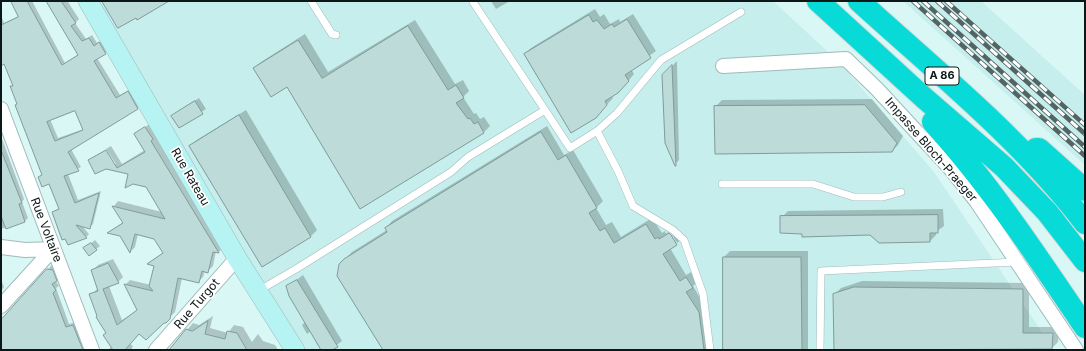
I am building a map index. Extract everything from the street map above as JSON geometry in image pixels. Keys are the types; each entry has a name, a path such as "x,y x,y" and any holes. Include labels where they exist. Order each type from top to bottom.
{"highway":[{"name":"A 86","path":"818,1 922,97 1004,167 1047,212 1085,261"},
{"name":"A 86","path":"859,1 1025,152 1075,194 1085,223"},
{"path":"922,97 921,109 958,149 1030,246 1085,327"}],"street":[{"name":"Rue Rateau","path":"88,1 237,258 295,350"},
{"name":"Impasse Bloch-Praeger","path":"723,66 846,59 877,88 950,168 977,202 1076,350"},
{"name":"Rue Voltaire","path":"1,109 92,350"},
{"path":"1,247 25,250 53,249"},
{"path":"1,306 53,249"},
{"name":"Rue Turgot","path":"156,350 237,258"}],"lane":[{"path":"311,1 332,34 336,35"},
{"path":"473,2 570,148 597,131 617,113 661,60 741,12"},
{"path":"258,291 296,269 451,172 468,157 545,110"},
{"path":"597,131 618,171 633,206 673,230 684,240 703,294 710,350"},
{"path":"722,184 813,184 854,197 883,197 901,192"},
{"path":"820,350 821,271 1017,262"}],"shaded area":[{"path":"97,1 773,1 840,63 934,172 1054,350 302,350"},
{"path":"903,1 981,1 1085,95 1085,165"}],"building":[{"path":"11,1 27,1 62,65 78,55 46,1 61,1 76,23 71,26 82,41 89,38 94,46 99,42 106,54 94,61 116,98 128,91 138,109 68,152 79,171 64,176 75,203 99,193 90,229 76,225 87,238 68,245 65,239 62,240 52,212 59,209 49,184 42,187 38,177 42,175 15,105 17,104 10,86 13,86 4,64 1,66 1,25 18,17","holes":["75,111 83,130 55,141 47,122"]},
{"path":"102,1 169,1 137,20 136,18 118,28"},
{"path":"589,15 593,22 597,20 604,29 612,24 614,27 627,19 651,58 625,75 629,81 618,93 605,101 607,105 596,118 571,133 524,54"},
{"path":"408,26 448,90 456,85 464,98 456,103 468,119 470,118 474,124 478,122 484,133 360,209 287,87 271,97 253,68 298,40 322,78"},
{"path":"672,65 676,166 665,143 662,75"},
{"path":"195,101 203,114 179,128 171,116"},
{"path":"865,105 897,143 892,152 715,154 714,106"},
{"path":"239,115 311,237 262,267 189,146"},
{"path":"145,127 153,139 151,141 219,253 213,252 208,273 202,271 199,283 178,278 170,319 166,323 164,323 146,340 139,334 125,350 113,350 103,335 106,333 96,317 97,316 89,294 98,291 91,270 108,263 119,283 103,289 117,325 137,310 124,284 153,291 149,286 154,266 147,264 163,253 154,239 135,234 130,253 120,236 107,233 123,223 112,206 165,219 146,187 133,184 125,188 128,174 106,169 95,174 88,160 106,150 117,168 145,152 134,134"},
{"path":"541,132 558,160 566,155 597,208 589,213 600,231 605,228 614,243 646,224 655,239 658,237 659,239 669,233 671,235 677,245 663,254 680,281 686,277 693,288 686,292 699,312 704,350 383,350 337,276 339,264 344,259 387,232 385,228"},
{"path":"1,150 22,203 19,204 25,222 6,229 1,216"},
{"path":"938,215 938,233 930,233 930,242 879,243 870,235 802,237 802,234 780,233 780,216"},
{"path":"91,243 97,250 89,256 83,248"},
{"path":"723,257 801,257 802,350 723,350"},
{"path":"47,269 53,270 57,281 52,284 56,290 53,293 66,327 73,325 83,350 1,350 1,320"},
{"path":"297,280 338,347 332,350 321,350 289,296 286,286"},
{"path":"854,287 1023,289 1023,333 1053,333 1052,349 834,350 833,294"},
{"path":"208,321 205,334 225,339 227,331 237,333 247,350 169,350 186,329 192,331"}],"railway":[{"path":"913,1 1085,156"},
{"path":"923,1 1085,147"},
{"path":"937,1 1085,134"},
{"path":"946,1 1085,125"}]}
